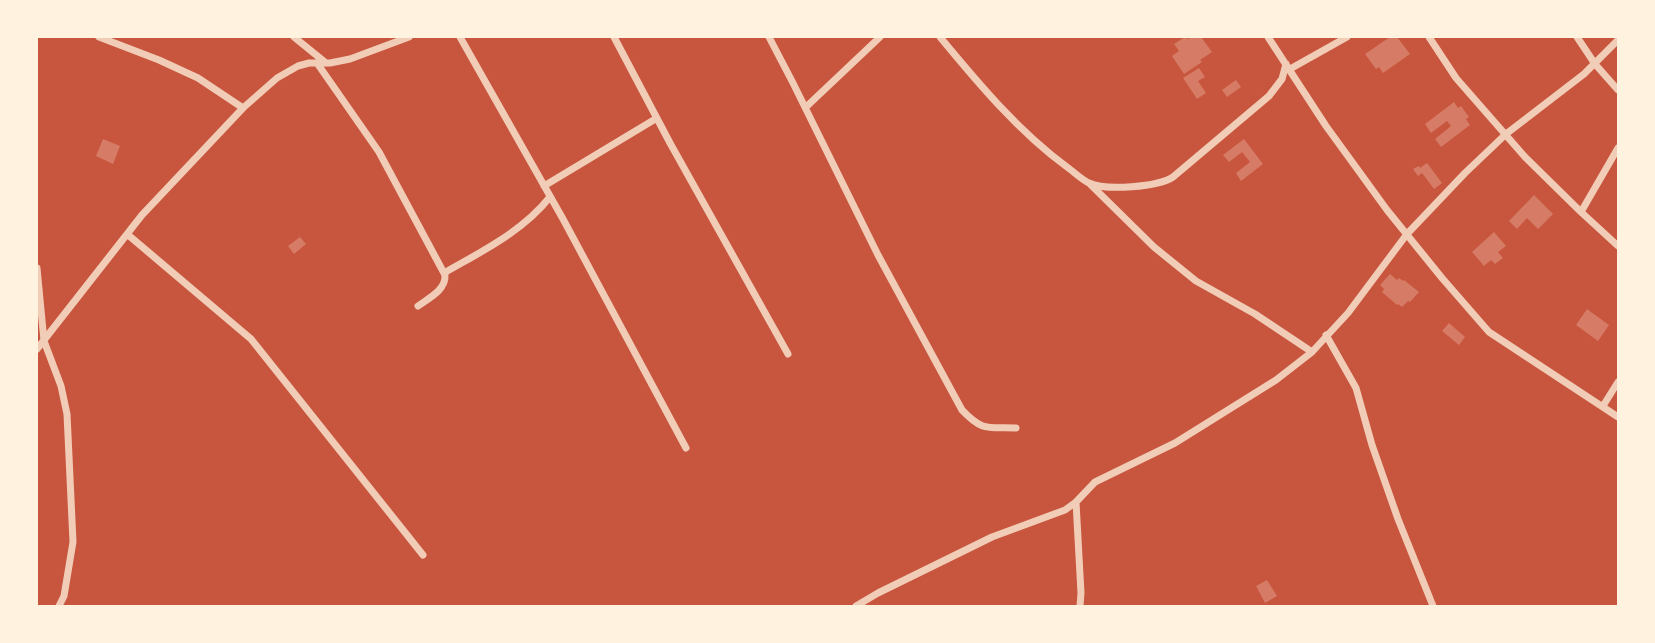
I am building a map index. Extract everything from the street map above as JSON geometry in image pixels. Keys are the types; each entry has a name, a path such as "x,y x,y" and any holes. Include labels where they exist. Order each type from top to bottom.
{"street":[{"path":"99,37 198,78 243,108"},
{"path":"294,37 321,63 379,152 444,273 446,279 443,286 418,306"},
{"path":"37,349 142,215 243,108 277,78 298,66 350,59 408,37"},
{"path":"460,37 686,448"},
{"path":"614,37 789,354"},
{"path":"769,37 878,255 962,410 982,428 1016,428"},
{"path":"806,107 880,37"},
{"path":"940,37 1004,111 1044,151 1090,184 1154,247 1196,281 1255,314 1312,352"},
{"path":"1268,37 1326,126 1387,210 1489,331 1618,417"},
{"path":"1090,184 1115,187 1166,182 1269,96 1288,66 1347,37"},
{"path":"1429,37 1456,78 1543,176 1618,246"},
{"path":"1577,37 1595,64 1618,90"},
{"path":"856,606 992,537 1065,510 1106,475 1175,443 1276,380 1312,352 1348,313 1407,234 1465,173 1506,134 1569,87 1618,40"},
{"path":"544,186 657,118"},
{"path":"1581,212 1618,148"},
{"path":"444,273 527,222 550,197"},
{"path":"127,234 251,339 423,555"},
{"path":"37,268 44,341 61,386 67,414 73,542 64,596 59,606"},
{"path":"1326,335 1356,388 1372,445 1398,519 1433,606"},
{"path":"1603,407 1618,382"},
{"path":"1076,502 1080,606"}],"building":[{"path":"1185,37 1201,37 1212,52 1184,74 1172,56 1179,51 1174,44"},
{"path":"1390,37 1397,37 1410,54 1383,73 1379,67 1376,69 1365,54"},
{"path":"1199,68 1205,77 1198,81 1206,93 1197,99 1183,78"},
{"path":"1236,80 1241,87 1227,97 1222,90"},
{"path":"1454,102 1458,108 1461,106 1469,117 1466,119 1470,125 1441,147 1435,139 1451,126 1447,121 1431,133 1425,124"},
{"path":"103,139 120,146 113,164 96,156"},
{"path":"1244,139 1263,164 1241,181 1236,173 1250,162 1242,152 1229,162 1223,155"},
{"path":"1427,163 1442,183 1434,189 1422,173 1418,176 1413,169"},
{"path":"1534,195 1553,214 1538,229 1527,218 1517,229 1509,221"},
{"path":"1494,232 1506,246 1498,252 1503,258 1495,264 1491,260 1484,266 1472,252"},
{"path":"300,237 306,244 294,254 288,246"},
{"path":"1390,274 1397,280 1404,280 1419,292 1402,307 1382,292 1384,289 1380,285"},
{"path":"1587,309 1609,325 1598,341 1576,325"},
{"path":"1449,323 1465,337 1459,345 1442,331"},
{"path":"1267,580 1277,596 1265,603 1256,586"}]}
